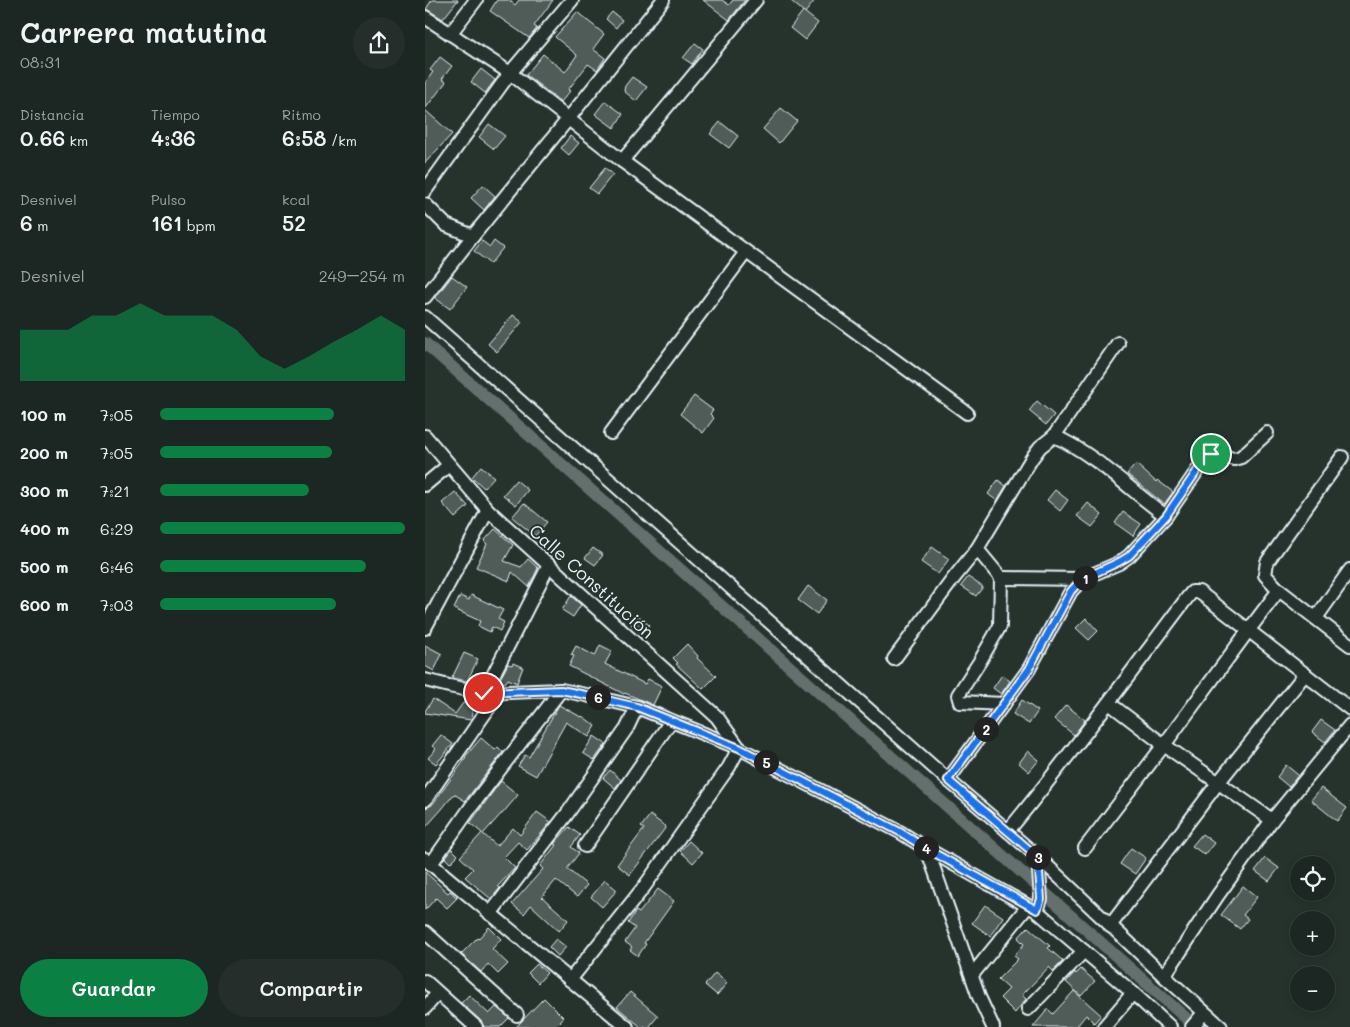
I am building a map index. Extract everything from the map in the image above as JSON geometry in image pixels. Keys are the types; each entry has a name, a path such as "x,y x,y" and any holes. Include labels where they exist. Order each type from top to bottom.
{"street":[{"path":"450,34 476,0"},
{"path":"425,191 510,73 572,0"},
{"path":"425,297 663,0"},
{"path":"622,161 756,0"},
{"path":"425,16 510,73 622,161 967,412"},
{"path":"425,204 445,225 473,236"},
{"path":"611,433 746,252"},
{"path":"425,317 1008,831 1039,863 1164,976 1198,1019 1221,1027"},
{"path":"894,658 977,549 1032,458 1040,447 1054,436 1117,343"},
{"path":"948,780 1029,669 1071,591 1082,579 1129,556 1166,516 1206,458 1211,454 1234,459 1241,457 1267,433"},
{"name":"Calle Constitución","path":"425,436 488,510 717,718 739,748"},
{"path":"1054,436 1069,442 1119,478 1166,516"},
{"path":"1342,457 1267,562 1265,575 1279,590 1350,645"},
{"path":"425,485 449,465"},
{"path":"425,628 488,510"},
{"path":"977,549 1001,578 1000,626 958,695 960,702 1004,704"},
{"path":"484,693 549,565"},
{"path":"1316,618 1350,570"},
{"path":"1001,578 1082,579"},
{"path":"1085,848 1279,590"},
{"path":"1008,831 1046,785 1193,592 1199,592 1350,709"},
{"path":"1110,926 1218,783 1305,674"},
{"path":"425,680 484,693 561,690 586,695 637,707 739,748 1035,905 1170,1027"},
{"path":"561,690 428,861 627,1027"},
{"path":"425,800 499,693"},
{"path":"1109,703 1163,745 1272,820"},
{"path":"490,914 611,753 627,728 637,707"},
{"path":"585,846 671,720"},
{"path":"1164,976 1218,895 1272,820 1350,725"},
{"path":"570,980 644,887 729,767 739,748"},
{"path":"927,849 972,975 987,1024"},
{"path":"972,975 1035,905 1039,863"},
{"path":"425,932 517,1015"},
{"path":"1028,1009 1084,951"},
{"path":"425,981 476,1027"},
{"path":"425,1008 438,993"},
{"path":"1104,1027 1133,993"}],"building":[{"path":"432,0 458,0 443,19 426,9"},
{"path":"497,0 509,0 515,5 519,0 553,0 534,26 537,28 529,38 490,11"},
{"path":"703,0 722,0 729,5 733,0 745,0 729,20"},
{"path":"790,0 815,0 805,13"},
{"path":"803,11 818,23 805,40 790,28"},
{"path":"577,12 604,34 593,49 605,58 597,70 588,64 561,102 526,75 543,54 565,72 577,55 555,37"},
{"path":"612,12 622,20 616,28 606,19"},
{"path":"695,43 703,49 692,64 683,58"},
{"path":"440,57 452,66 442,79 446,82 425,109 425,83 433,72 430,70"},
{"path":"481,69 495,80 485,93 471,82"},
{"path":"632,77 647,87 636,101 624,91 625,86"},
{"path":"605,101 623,114 614,128 595,114"},
{"path":"781,108 797,121 779,143 763,129"},
{"path":"425,110 452,134 425,163"},
{"path":"720,122 738,136 729,148 710,134"},
{"path":"489,124 505,136 494,149 479,137"},
{"path":"570,136 579,143 569,155 561,148"},
{"path":"605,168 613,174 597,194 589,188"},
{"path":"483,185 495,196 484,210 471,198"},
{"path":"482,241 490,247 494,241 503,248 490,264 474,251"},
{"path":"452,276 467,287 450,309 435,298"},
{"path":"513,315 522,322 497,352 488,344"},
{"path":"694,396 713,410 710,414 714,418 703,433 680,414"},
{"path":"1037,401 1054,415 1046,425 1029,411"},
{"path":"1136,464 1156,482 1157,480 1173,492 1164,504 1127,474"},
{"path":"481,466 494,477 484,488 472,477"},
{"path":"516,480 528,490 516,505 503,495"},
{"path":"998,480 1006,486 997,501 988,494"},
{"path":"1055,490 1068,500 1060,511 1047,500"},
{"path":"455,492 468,506 455,518 442,503"},
{"path":"524,503 547,522 535,536 512,517"},
{"path":"1088,503 1102,515 1092,527 1077,516"},
{"path":"1123,512 1141,524 1133,536 1115,523"},
{"path":"495,529 513,545 504,561 521,567 528,559 538,568 529,587 512,572 509,581 476,567 487,544 484,541"},
{"path":"932,547 949,559 938,574 921,562"},
{"path":"593,548 603,555 595,565 585,558"},
{"path":"968,577 983,587 976,596 961,586"},
{"path":"808,586 827,600 817,614 798,600"},
{"path":"471,595 503,610 498,619 504,622 500,631 492,627 490,632 478,626 480,621 454,609 460,596 469,600"},
{"path":"571,596 581,605 573,617 562,610"},
{"path":"639,616 649,625 641,633 631,624"},
{"path":"1086,618 1098,631 1089,640 1076,628"},
{"path":"687,644 698,656 697,658 716,676 703,689 676,664 678,663 673,658"},
{"path":"425,645 442,654 434,671 425,666"},
{"path":"600,645 612,651 605,664 645,684 648,679 662,686 653,705 624,694 569,666 574,656 571,655 576,646 595,656"},
{"path":"464,653 478,659 467,681 452,678"},
{"path":"513,663 523,667 517,683 508,679 505,683 499,681 508,664 512,665"},
{"path":"1002,675 1010,681 1001,694 993,688"},
{"path":"433,699 455,714 463,703 473,705 471,720 425,713"},
{"path":"1022,700 1038,711 1029,724 1013,714"},
{"path":"559,705 582,716 596,726 589,737 566,722 536,776 518,766 525,755 529,757"},
{"path":"1066,705 1085,720 1074,735 1054,719"},
{"path":"1321,720 1335,730 1325,742 1312,732"},
{"path":"441,735 453,744 436,764 428,758 436,749 432,746"},
{"path":"594,736 606,744 594,760 583,753"},
{"path":"481,738 495,750 498,747 503,752 465,801 454,794 425,828 425,808 432,805 465,757"},
{"path":"1028,751 1039,760 1029,772 1019,763"},
{"path":"1286,765 1298,775 1289,787 1277,777"},
{"path":"610,770 621,780 615,788 603,778"},
{"path":"501,781 518,795 483,834 497,846 513,828 520,835 537,812 551,822 527,850 518,842 504,857 515,868 498,886 500,888 491,899 465,877 473,869 460,857 482,833 470,823"},
{"path":"1321,788 1347,808 1337,821 1311,800"},
{"path":"650,815 666,827 630,875 617,865 644,829 641,827"},
{"path":"569,827 580,835 571,847 579,853 567,869 587,885 577,897 556,880 542,897 568,920 559,931 531,905 524,914 512,904 543,869 540,866 556,845 554,844"},
{"path":"1202,834 1214,843 1205,855 1192,846"},
{"path":"689,841 702,853 693,863 680,851"},
{"path":"1131,848 1146,858 1135,874 1120,864"},
{"path":"452,849 458,855 450,863 445,858"},
{"path":"1265,858 1279,868 1269,881 1255,871"},
{"path":"425,872 448,893 450,891 457,898 447,908 436,898 425,910"},
{"path":"605,880 617,890 602,907 591,897"},
{"path":"1243,886 1257,897 1243,915 1248,919 1240,929 1221,915"},
{"path":"658,889 674,901 644,943 646,944 638,956 630,950 632,947 625,942 635,928 628,923 636,911 639,913"},
{"path":"985,905 1003,917 990,936 972,923"},
{"path":"489,927 501,939 492,949 508,964 498,974 488,964 481,972 461,954"},
{"path":"1028,927 1050,946 1048,948 1063,961 1053,971 1049,967 1022,995 1026,999 1015,1013 1000,998 1009,989 998,979 1018,959 1014,956 1024,944 1018,938"},
{"path":"556,939 566,947 558,956 549,947"},
{"path":"537,964 547,973 538,983 528,973"},
{"path":"1081,969 1095,981 1081,996 1066,982 1075,972 1076,974"},
{"path":"715,973 727,983 717,995 705,985"},
{"path":"1074,991 1101,1015 1094,1023 1086,1015 1076,1027 1033,1027 1048,1009 1053,1014"},
{"path":"630,992 658,1016 649,1027 641,1027 617,1007"},
{"path":"469,995 489,1014 496,1007 509,1018 500,1027 484,1027 481,1021 461,1003"},
{"path":"544,998 564,1018 555,1027 516,1027"}],"waterway":[{"path":"425,343 1196,1027"}],"route":[{"path":"484,693 561,690 637,707 739,748 900,832 1037,910 1041,899 1038,857 948,780 1029,669 1071,591 1082,579 1129,556 1166,516 1206,458 1211,454"}]}
